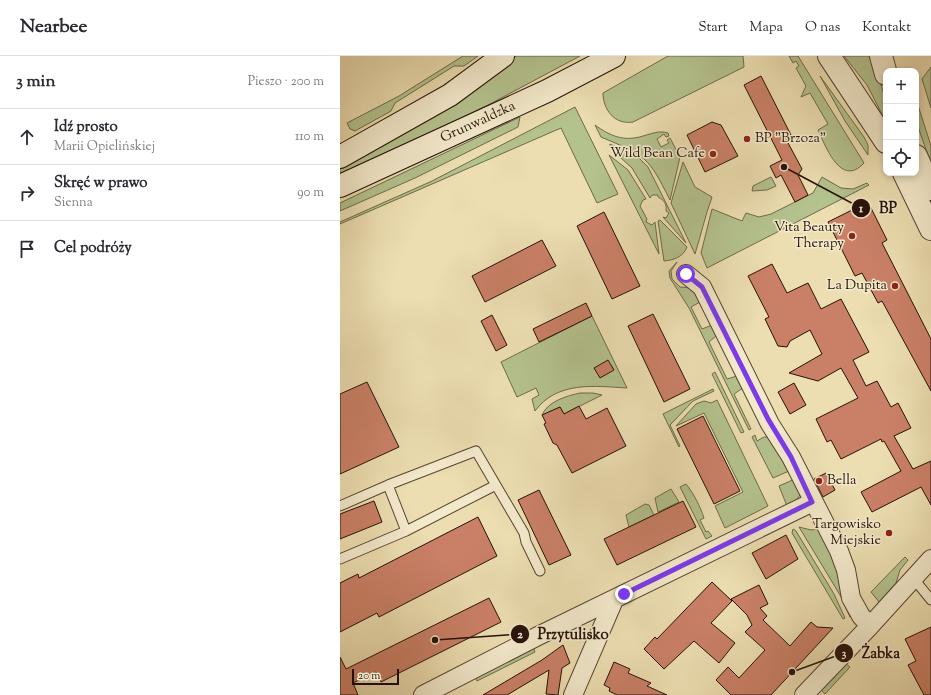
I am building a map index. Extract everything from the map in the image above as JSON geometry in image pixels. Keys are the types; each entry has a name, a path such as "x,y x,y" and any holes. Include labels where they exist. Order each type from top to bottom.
{"main road":[{"path":"340,157 450,95 503,56"},
{"name":"Grunwaldzka","path":"340,186 547,91 614,56"},
{"path":"829,56 885,140"},
{"path":"881,56 884,68"},
{"path":"919,163 931,189"},
{"path":"905,176 931,229"}],"street":[{"path":"686,274 702,287 768,419 791,457 812,502 844,563 851,598 861,616 870,626"},
{"path":"423,695 538,636 812,502"},
{"path":"804,695 914,579 931,559"},
{"path":"573,695 614,600"}],"lane":[{"path":"340,506 388,485 476,451 524,532 526,542 540,571"},
{"path":"388,485 406,531"},
{"path":"340,559 406,531 496,485"},
{"path":"914,579 931,600"}],"green space":[{"path":"463,56 478,56 464,66 454,66 395,103 391,111 355,131 350,129 347,123 399,96"},
{"path":"516,56 580,56 490,104 340,177 340,166 487,79"},
{"path":"668,56 743,56 744,67 633,122 620,121 611,115 605,105 603,93"},
{"path":"789,56 798,56 864,163 856,169 848,171 841,168 830,155 818,130 828,124 810,93 801,97 806,86 796,68 799,66 796,61 793,63"},
{"path":"844,56 872,56 883,91 883,116 867,85"},
{"path":"931,67 931,108 922,79"},
{"path":"820,76 864,137 868,145 868,155 845,121"},
{"path":"575,107 618,194 597,203 561,128 340,224 340,222 432,181"},
{"path":"919,108 931,146 931,164 919,130"},
{"path":"520,117 518,127 415,178 340,211 340,203"},
{"path":"595,125 612,135 623,138 636,138 658,132 668,133 669,136 666,137 664,134 657,139 661,147 669,143 667,140 670,138 680,157 670,200 656,174 644,159 628,149 601,137"},
{"path":"610,144 639,158 648,167 686,243 663,217 666,218 669,213 666,211 666,206 663,201 658,197 658,195 652,195 650,198 632,168 610,148"},
{"path":"609,155 628,170 646,199 643,200 640,206 647,219 646,222 652,225 655,222 659,254"},
{"path":"683,162 695,187 712,197 695,254 671,203"},
{"path":"771,177 776,186 767,190 752,191 753,186"},
{"path":"822,177 841,188 853,189 867,183 869,185 707,268 701,253 712,209 742,221 746,213 759,217 771,214 813,193"},
{"path":"660,220 687,247 681,256 675,259 664,261 658,221"},
{"path":"677,262 671,271 672,279 680,287 692,288 700,302 691,307 702,329 712,325 717,335 709,342 727,379 737,376 743,388 734,394 751,429 749,430 689,308 670,278 669,271"},
{"path":"592,316 627,388 589,386 565,390 554,394 544,401 535,411 532,399 539,395 536,388 517,397 501,362"},
{"path":"715,372 744,432 741,433 712,374"},
{"path":"713,389 714,391 693,401 670,425 680,446 679,447 663,414"},
{"path":"580,393 602,395 564,414 560,407 542,415 549,406 558,400"},
{"path":"717,400 768,506 725,528 715,506 743,492 704,413 676,426 696,404 704,401 711,403"},
{"path":"755,435 757,441 764,437 769,437 784,457 789,471 773,478 752,437"},
{"path":"795,479 800,495 795,502 787,506 779,486"},
{"path":"686,484 701,509 704,518 700,520 706,532 708,531 712,536 706,539 680,487"},
{"path":"671,489 679,502 658,512 655,498"},
{"path":"645,504 649,505 654,515 629,527 626,515"},
{"path":"799,527 811,530 820,529 832,552 852,616 850,617 840,595"},
{"path":"793,529 796,531 834,594 845,618 843,619 792,533"},
{"path":"905,557 908,560 900,570 896,583 879,602 871,592"},
{"path":"533,647 535,652 477,681 474,676"},
{"path":"845,663 850,667 825,694 820,689"}],"building":[{"path":"761,76 793,139 787,141 802,169 798,175 808,195 795,202 781,175 776,178 770,166 782,160 744,85"},
{"path":"712,122 721,125 738,156 705,172 687,135"},
{"path":"868,202 887,240 882,243 931,339 931,391 882,301 878,303 862,273 855,276 828,222"},
{"path":"604,212 640,286 612,299 577,226"},
{"path":"542,240 556,266 485,302 472,276"},
{"path":"772,264 787,293 808,283 821,309 841,299 869,352 853,360 866,386 877,381 891,407 898,403 911,428 894,436 913,469 931,461 931,505 921,487 872,512 861,492 901,471 884,441 882,442 881,439 841,459 831,440 827,442 816,419 858,398 841,368 818,381 789,373 822,354 810,330 790,341 787,347 778,346 765,319 769,317 748,276"},
{"path":"586,303 592,316 539,342 533,329"},
{"path":"653,314 690,389 664,402 628,326"},
{"path":"492,315 507,345 496,351 481,321"},
{"path":"608,360 614,370 600,378 594,368"},
{"path":"367,382 399,447 340,474 340,394"},
{"path":"794,383 806,405 790,414 778,392"},
{"path":"579,406 586,419 607,408 626,446 572,473 557,445 553,443 544,424 546,423 542,415 560,407 564,414"},
{"path":"703,416 740,491 714,504 677,429"},
{"path":"826,473 835,490 823,497 814,479"},
{"path":"539,490 571,555 549,565 518,500"},
{"path":"374,501 382,522 340,539 340,514"},
{"path":"683,501 696,527 617,565 604,539"},
{"path":"478,517 497,556 379,617 377,613 340,632 340,583 358,574 359,578"},
{"path":"786,535 798,559 766,579 752,553"},
{"path":"712,582 732,601 711,623 735,643 719,663 694,641 664,669 644,649 655,637 657,639"},
{"path":"759,585 768,604 760,608 767,616 763,620 790,646 811,622 817,627 833,628 771,695 731,695 716,680 728,667 739,678 765,650 745,632 752,625 747,615 731,599"},
{"path":"489,598 501,622 381,682 376,672 353,683 358,695 340,695 340,657 346,669"},
{"path":"931,627 931,695 924,695 908,665 916,661 905,639"},
{"path":"563,645 570,663 562,668 558,695 546,694 549,670 507,695 483,695 542,660"},
{"path":"614,662 630,669 628,673 651,683 647,686 667,695 617,695 609,691 610,688 604,685"}],"place":[{"name":"BP \"Brzoza\"","path":"747,139"},
{"name":"Wild Bean Cafe","path":"713,154"},
{"name":"BP","path":"784,167"},
{"name":"Vita Beauty Therapy","path":"852,236"},
{"name":"La Dupita","path":"895,286"},
{"name":"Bella","path":"819,481"},
{"name":"Targowisko Miejskie","path":"889,533"},
{"name":"Przytulisko","path":"435,640"},
{"name":"Żabka","path":"792,672"}],"route":[{"path":"624,594 812,502 791,457 768,419 702,287 686,274"}]}
